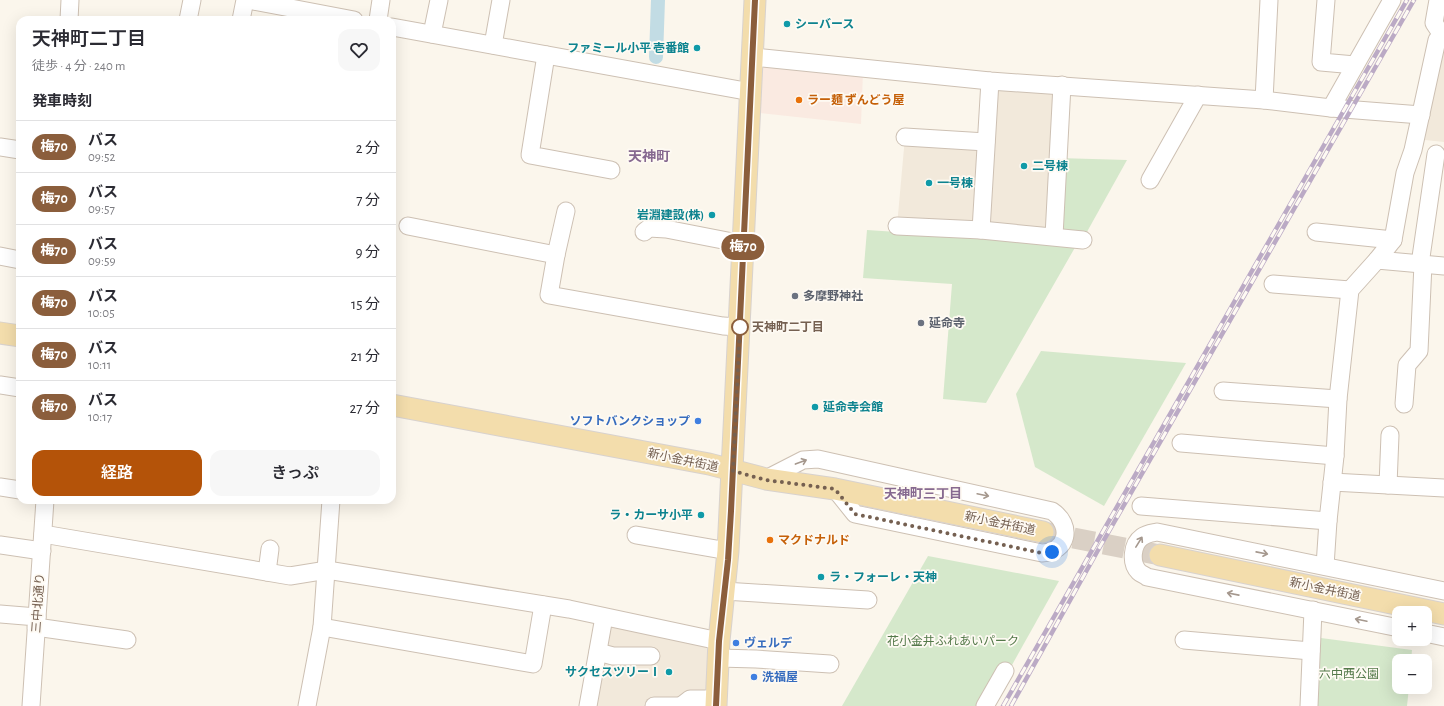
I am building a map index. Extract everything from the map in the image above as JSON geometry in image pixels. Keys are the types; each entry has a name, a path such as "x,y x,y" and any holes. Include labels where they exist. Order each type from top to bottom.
{"main road":[{"path":"716,703 733,471 755,0"},
{"path":"0,333 16,335"},
{"name":"新小金井街道","path":"396,406 701,463 766,480 835,489 1043,532"},
{"name":"新小金井街道","path":"1160,555 1444,614"}],"street":[{"path":"69,16 70,0"},
{"path":"189,16 192,0"},
{"path":"242,16 246,0 316,6 343,16"},
{"path":"379,16 381,0"},
{"path":"432,34 439,0"},
{"path":"493,46 501,0"},
{"path":"1264,100 1269,0"},
{"path":"1326,0 1321,62 1355,65"},
{"path":"1331,108 1392,0"},
{"path":"1325,566 1335,456 1338,399 1350,290 1393,240 1405,173 1413,150 1437,40 1443,35 1434,23 1438,0"},
{"path":"396,28 751,92"},
{"path":"546,55 530,155 611,170"},
{"path":"753,57 990,81 1264,100 1331,108 1421,115"},
{"path":"981,230 990,81"},
{"path":"1054,236 1062,85"},
{"path":"1157,176 1198,95"},
{"path":"905,137 986,142"},
{"path":"0,147 16,149"},
{"path":"1404,404 1398,384 1407,365 1419,351 1425,347 1421,264 1436,154"},
{"path":"566,211 549,294 723,326 740,327"},
{"path":"408,226 556,255"},
{"path":"897,226 981,230 1083,240"},
{"path":"644,232 649,228 666,229 743,244"},
{"path":"1316,232 1393,240"},
{"path":"0,256 16,259"},
{"path":"1377,260 1444,266"},
{"path":"1273,284 1350,290"},
{"path":"0,385 16,387"},
{"path":"1223,391 1338,399"},
{"path":"1388,486 1390,435"},
{"path":"1181,444 1335,456"},
{"path":"766,480 803,460 818,459 1052,511 1059,515 1063,521 1065,536 1059,547 1047,553 1042,553 855,514 835,489"},
{"path":"1332,482 1444,488"},
{"path":"0,486 16,489"},
{"name":"三中北通り","path":"31,706 45,504"},
{"path":"307,706 322,626 332,504"},
{"path":"1141,506 1328,521"},
{"path":"1392,627 1147,577 1136,567 1133,559 1134,552 1140,538 1148,533 1157,532 1444,591"},
{"path":"636,535 728,551"},
{"path":"0,545 42,543 290,576 327,570 543,605 604,617 756,659 830,664"},
{"path":"267,572 270,549"},
{"path":"724,592 868,600"},
{"path":"322,626 533,664 543,605"},
{"path":"1309,706 1313,610"},
{"path":"0,614 127,640"},
{"path":"588,706 604,617"},
{"path":"1432,634 1444,637"},
{"path":"1184,640 1311,651"},
{"path":"598,652 613,656 651,656"},
{"path":"985,706 1005,671"},
{"path":"654,706 680,706 690,699 716,703"}],"shaded area":[{"path":"1444,49 1444,142 1425,140 1428,117"},
{"path":"762,64 863,72 861,124 759,113"},
{"path":"990,81 1062,85 1054,236 897,226 905,137 986,142"},
{"path":"597,620 704,643 709,649 705,706 583,706"}],"green space":[{"path":"1058,158 1127,160 1083,239 1054,236"},
{"path":"867,230 1077,244 986,403 943,399 952,284 863,278"},
{"path":"1041,351 1186,363 1104,506 1035,467 1016,394"},
{"name":"花小金井ふれあいパーク","path":"928,556 1059,581 989,706 842,706"},
{"name":"六中西公園","path":"1321,638 1412,650 1412,654 1392,654 1392,694 1408,694 1407,706 1313,706"}],"waterway":[{"path":"656,57 658,0"}],"tunnel":[{"path":"1043,532 1160,555"}],"railway":[{"path":"1003,706 1407,0"},
{"path":"1011,706 1097,552 1414,0"}],"bus line":[{"name":"梅70","path":"716,706 719,641 728,560 731,511 755,0"}],"place":[{"name":"シーバース","path":"787,24"},
{"name":"ファミール小平 壱番館","path":"697,48"},
{"name":"ラー麺 ずんどう屋","path":"799,100"},
{"name":"二号棟","path":"1024,166"},
{"name":"一号棟","path":"929,183"},
{"name":"岩淵建設(株)","path":"712,215"},
{"name":"多摩野神社","path":"795,296"},
{"name":"延命寺","path":"921,323"},
{"name":"天神町二丁目","path":"740,327"},
{"name":"延命寺会館","path":"815,407"},
{"name":"ソフトバンクショップ","path":"698,421"},
{"name":"ラ・カーサ小平","path":"701,515"},
{"name":"マクドナルド","path":"770,540"},
{"name":"ラ・フォーレ・天神","path":"821,577"},
{"name":"ヴェルデ","path":"736,643"},
{"name":"サクセスツリーⅠ","path":"669,672"},
{"name":"洗福屋","path":"754,677"}],"district":[{"name":"天神町","path":"649,156"},
{"name":"天神町三丁目","path":"923,493"}],"route":[{"path":"740,327 733,471 766,480 835,489 855,514 1042,553 1052,552"}]}
